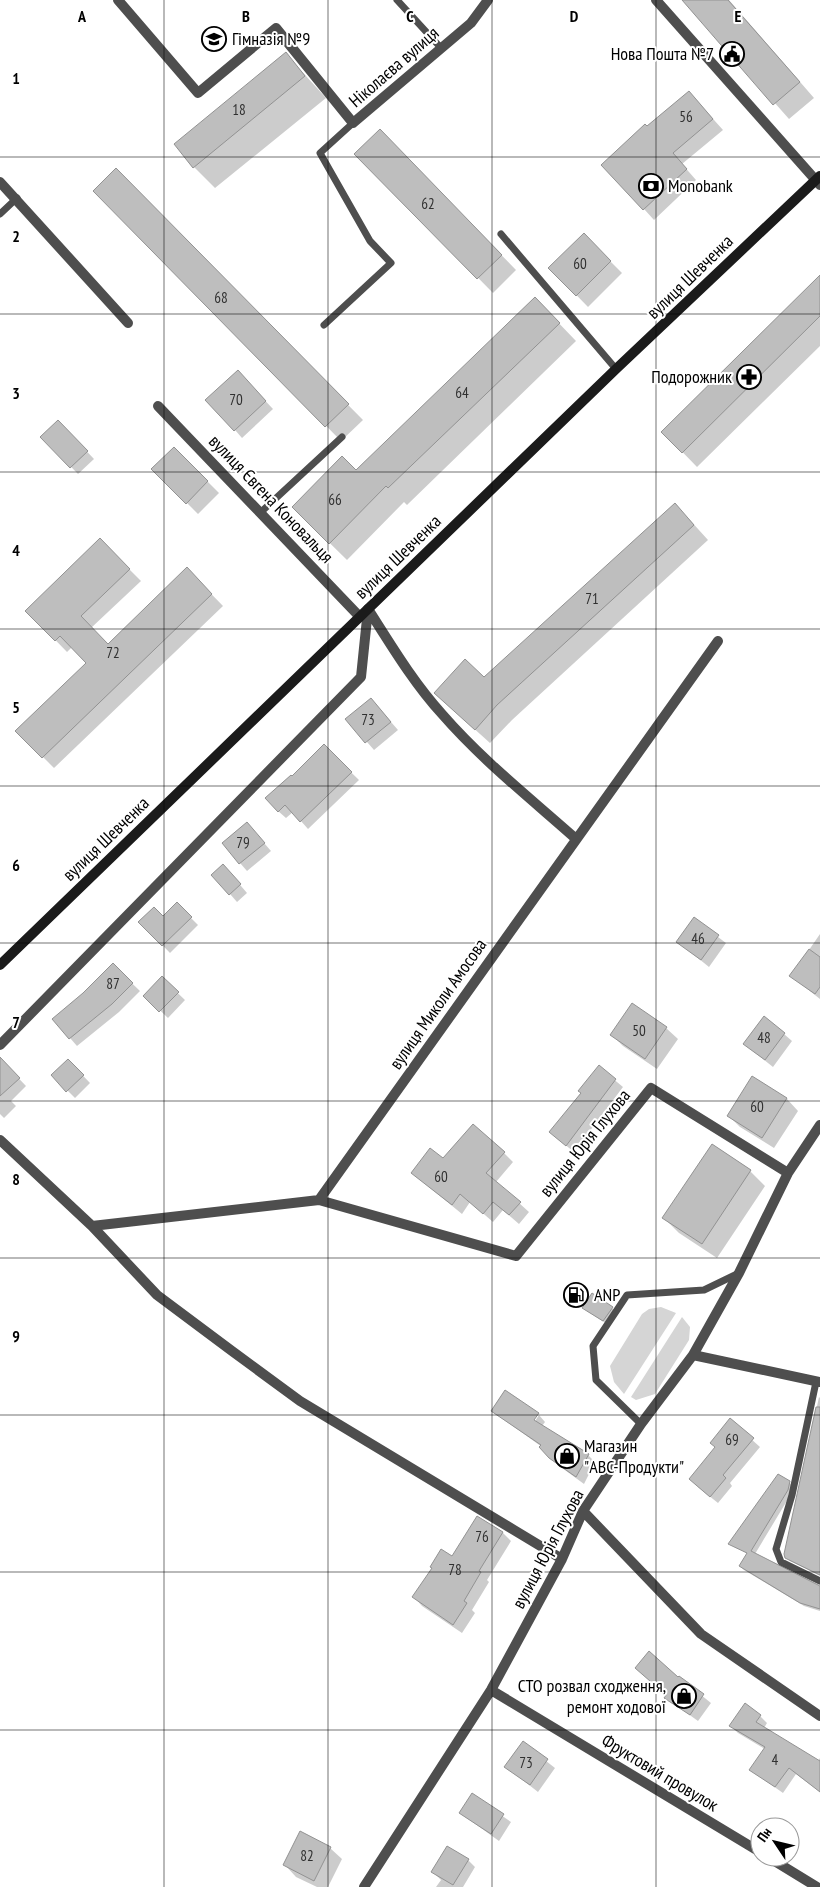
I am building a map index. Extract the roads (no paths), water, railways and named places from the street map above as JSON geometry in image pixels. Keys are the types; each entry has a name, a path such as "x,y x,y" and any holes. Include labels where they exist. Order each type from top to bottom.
{"main road":[{"name":"вулиця Шевченка","path":"0,965 616,369 819,180"}],"street":[{"name":"Ніколаєва вулиця","path":"118,0 198,93 276,28 353,123 471,23 488,0"},
{"path":"656,0 819,180"},
{"path":"0,182 17,198 128,323"},
{"name":"вулиця Євгена Коновальця","path":"158,406 359,616"},
{"path":"368,609 402,663 447,720 490,763 576,838"},
{"path":"0,1045 361,677 368,609"},
{"name":"вулиця Миколи Амосова","path":"319,1200 718,641"},
{"name":"вулиця Юрія Глухова","path":"319,1200 516,1256 651,1088 788,1173"},
{"name":"вулиця Юрія Глухова","path":"364,1887 491,1690 562,1559 583,1511 641,1424 693,1355 739,1273 788,1173 820,1125"},
{"path":"0,1140 92,1226 157,1295 300,1401 562,1559"},
{"path":"92,1226 319,1200"},
{"path":"693,1355 818,1382"},
{"path":"583,1511 702,1634 820,1716"},
{"name":"Фруктовий провулок","path":"491,1690 750,1846"},
{"path":"784,1867 817,1887"}],"lane":[{"path":"396,0 441,48"},
{"path":"324,326 390,263 370,241 320,153 353,123"},
{"path":"0,214 17,198"},
{"path":"501,234 616,369"},
{"path":"260,512 342,437"},
{"path":"641,1424 596,1380 593,1346 627,1295 704,1290 739,1273"},
{"path":"818,1382 792,1495 776,1549 781,1562 820,1581"}],"place":[{"name":"Гімназія №9","path":"214,39"},
{"name":"Нова Пошта №7","path":"732,54"},
{"name":"Monobank","path":"651,186"},
{"name":"Подорожник","path":"749,377"},
{"name":"ANP","path":"576,1295"},
{"name":"Магазин \"ABC-Продукти\"","path":"567,1456"},
{"name":"СТО розвал сходження, ремонт ходової","path":"684,1696"}]}
